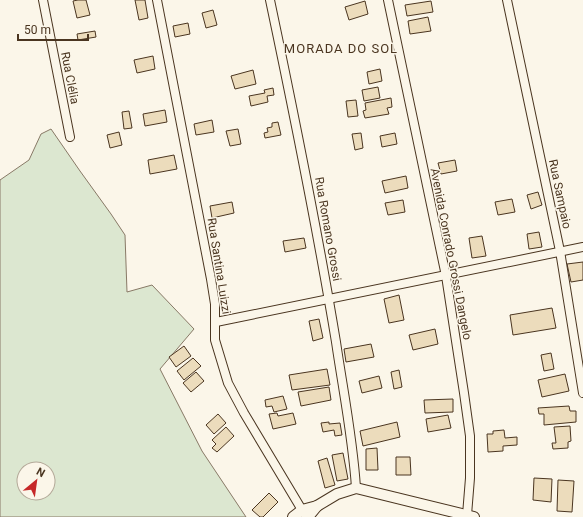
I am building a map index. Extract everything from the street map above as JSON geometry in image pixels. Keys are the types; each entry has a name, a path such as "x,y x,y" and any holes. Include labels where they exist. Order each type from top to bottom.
{"street":[{"name":"Rua Clélia","path":"43,0 70,137"},
{"name":"Rua Santina Luizzi","path":"156,0 211,279 215,304 215,340 228,383 244,413 306,515"},
{"name":"Rua Romano Grossi","path":"270,0 300,144 328,298 355,460 356,488"},
{"name":"Avenida Conrado Grossi Dangelo","path":"388,0 446,276 470,436 471,516"},
{"name":"Rua Sampaio","path":"507,0 560,252 583,393"},
{"path":"216,322 583,247"},
{"path":"293,517 306,515 317,506 337,494 356,488 471,516"}],"green space":[{"path":"51,129 125,235 127,292 152,285 194,329 160,369 202,451 246,517 0,517 0,180 29,160 41,134"}],"building":[{"path":"86,0 90,15 77,18 73,1"},
{"path":"135,0 145,0 148,18 139,20"},
{"path":"365,1 368,14 349,20 345,7"},
{"path":"431,1 433,12 407,16 405,5"},
{"path":"213,10 217,25 206,28 202,13"},
{"path":"428,17 431,31 410,34 408,21"},
{"path":"188,23 190,34 175,37 173,26"},
{"path":"95,31 96,37 78,40 77,34"},
{"path":"153,56 155,69 137,73 134,60"},
{"path":"380,69 382,81 369,84 367,72"},
{"path":"253,70 256,84 235,89 231,76"},
{"path":"378,87 380,98 364,101 362,90"},
{"path":"273,88 274,95 267,96 268,102 251,106 249,96 265,93 264,90"},
{"path":"391,98 392,107 387,108 389,114 365,118 363,111 366,110 365,103"},
{"path":"356,100 358,116 348,117 346,101"},
{"path":"165,110 167,122 145,126 143,114"},
{"path":"129,111 132,128 124,129 122,112"},
{"path":"212,120 214,132 196,135 194,124"},
{"path":"278,122 281,135 265,138 264,133 268,132 267,128 272,127 272,123"},
{"path":"238,129 241,144 230,146 226,131"},
{"path":"119,132 122,145 110,148 107,135"},
{"path":"361,133 363,148 355,150 352,134"},
{"path":"395,133 397,144 382,147 380,136"},
{"path":"174,155 177,169 150,174 148,160"},
{"path":"455,160 457,171 441,174 438,163"},
{"path":"406,176 408,188 385,193 382,181"},
{"path":"538,192 542,205 531,209 527,195"},
{"path":"512,199 515,212 498,215 495,202"},
{"path":"403,200 405,212 388,215 385,203"},
{"path":"232,202 234,213 212,218 210,206"},
{"path":"539,232 542,247 529,249 527,234"},
{"path":"482,236 486,256 472,258 469,238"},
{"path":"304,238 306,248 285,252 283,241"},
{"path":"583,262 583,280 571,282 567,264"},
{"path":"399,295 404,320 389,323 384,299"},
{"path":"552,308 556,328 513,335 510,315"},
{"path":"319,319 323,338 313,341 309,321"},
{"path":"435,329 438,344 413,350 409,335"},
{"path":"371,344 374,357 346,362 344,349"},
{"path":"184,346 191,356 176,367 169,357"},
{"path":"551,353 554,369 544,371 541,355"},
{"path":"193,358 201,366 184,380 177,371"},
{"path":"327,369 330,385 292,390 289,375"},
{"path":"399,370 402,387 394,389 391,372"},
{"path":"196,372 204,381 191,392 183,383"},
{"path":"565,374 569,391 542,397 538,380"},
{"path":"379,376 382,388 362,393 359,381"},
{"path":"329,387 331,400 301,406 298,392"},
{"path":"283,396 287,409 274,412 272,406 266,407 265,400"},
{"path":"453,399 453,412 425,413 424,400"},
{"path":"569,406 570,411 576,411 576,422 544,425 544,414 539,414 538,408"},
{"path":"277,413 278,416 293,413 296,424 273,429 269,414"},
{"path":"218,414 226,423 214,434 206,425"},
{"path":"448,415 451,428 428,432 426,419"},
{"path":"329,422 329,424 340,423 342,435 335,436 334,430 323,432 321,423"},
{"path":"397,422 400,437 363,446 360,431"},
{"path":"570,426 571,441 568,442 568,448 553,449 552,443 556,443 554,427"},
{"path":"226,427 234,436 217,452 212,448 216,444 212,440"},
{"path":"504,430 505,438 517,437 517,445 503,446 503,451 488,452 487,434 493,434 493,431"},
{"path":"377,448 378,470 366,470 366,449"},
{"path":"343,453 348,479 337,481 332,455"},
{"path":"396,457 410,457 411,475 396,475"},
{"path":"327,458 335,485 325,488 318,461"},
{"path":"534,478 552,479 551,502 533,500"},
{"path":"558,480 574,481 572,512 557,511"},
{"path":"269,493 278,502 263,517 260,517 252,510"}],"district":[{"name":"MORADA DO SOL","path":"341,48"}]}
